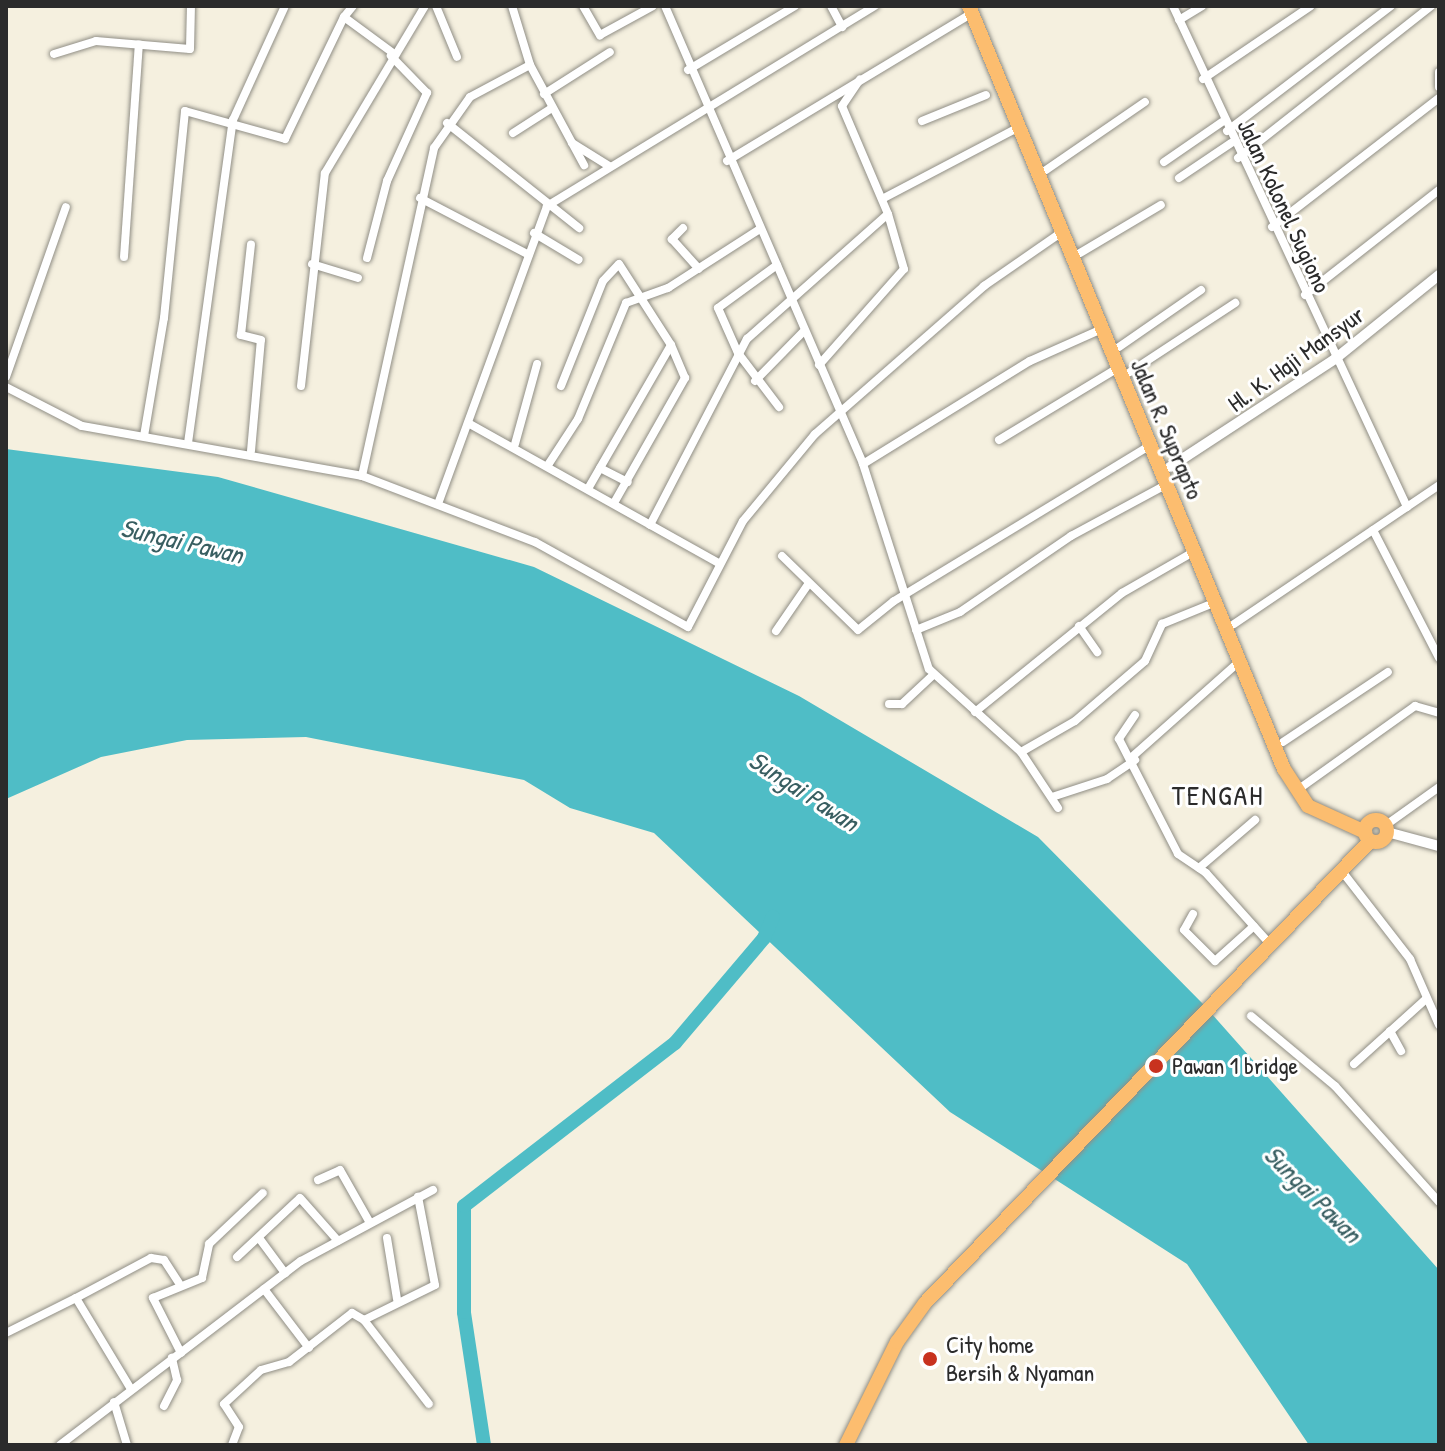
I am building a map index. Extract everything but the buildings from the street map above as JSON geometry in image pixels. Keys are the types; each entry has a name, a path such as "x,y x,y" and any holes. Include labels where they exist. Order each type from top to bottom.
{"main road":[{"name":"Jalan R. Suprapto","path":"973,8 994,91 1016,107 1019,127 1102,329 1170,467 1216,602 1303,801 1369,832"},
{"name":"Jalan R. Suprapto","path":"973,8 1046,170 1119,347 1167,484 1234,624 1303,786 1328,807 1369,832"},
{"path":"846,1445 911,1320 1341,870 1369,832 1386,829"}],"street":[{"path":"54,54 83,42 190,48 192,6"},
{"path":"188,443 233,120 285,6"},
{"path":"144,436 164,318 183,113 190,108 287,138 344,17 353,6"},
{"path":"301,386 312,264 325,173 392,55 425,6"},
{"path":"436,6 457,57"},
{"path":"512,6 530,65 587,171"},
{"path":"583,6 600,35 653,6"},
{"path":"665,6 688,70 727,161 777,265 863,464 933,675 1021,752 1058,808"},
{"path":"688,70 795,6"},
{"path":"831,6 842,27"},
{"path":"438,504 534,233 547,206 587,171 609,166 875,6"},
{"name":"Jalan Kolonel Sugiono","path":"1173,6 1238,158 1407,507"},
{"path":"1179,20 1202,6"},
{"path":"1203,79 1311,6"},
{"path":"1227,131 1391,6"},
{"path":"1238,158 1431,6"},
{"path":"727,161 973,8"},
{"path":"344,17 392,55 427,93 387,181 367,258"},
{"path":"124,257 139,45"},
{"path":"544,94 610,52"},
{"path":"362,476 420,198 447,123 470,97 530,65"},
{"path":"1439,72 1439,87"},
{"path":"819,365 904,269 888,214 842,106 860,79"},
{"path":"922,121 994,91"},
{"path":"1272,227 1439,98"},
{"path":"1046,170 1145,102"},
{"path":"513,133 552,108"},
{"path":"1164,162 1222,122"},
{"path":"447,123 547,206 579,228"},
{"path":"882,199 1019,127"},
{"path":"572,143 609,166"},
{"path":"1179,178 1231,143"},
{"path":"1305,295 1439,190"},
{"path":"420,198 527,254"},
{"path":"1080,253 1161,205"},
{"path":"6,377 66,207"},
{"path":"650,525 738,353 790,296 888,214"},
{"path":"683,228 672,239 699,269"},
{"path":"548,465 578,419 620,312 639,294 668,288 760,229"},
{"path":"6,387 61,420 144,436 251,451 362,476 535,542 687,627 718,563 758,501 840,412 994,278 1062,232"},
{"path":"534,233 579,260"},
{"path":"251,245 241,335 261,340 251,451"},
{"path":"312,264 358,278"},
{"path":"561,386 612,265 625,269 671,345 685,378 614,503"},
{"path":"777,265 718,306 738,353 755,381 779,407"},
{"name":"Hl. K. Haji Mansyur","path":"1170,467 1335,359 1439,275"},
{"path":"1119,347 1201,290"},
{"path":"999,440 1127,377 1235,303"},
{"path":"863,464 1030,361 1102,329"},
{"path":"755,381 804,331"},
{"path":"588,489 671,345"},
{"path":"515,444 537,364"},
{"path":"468,423 515,444 718,563"},
{"path":"782,556 855,630 905,594 1151,445"},
{"path":"600,468 628,482"},
{"path":"916,630 960,612 1071,536 1167,484"},
{"path":"1234,624 1439,485"},
{"path":"1373,530 1439,658"},
{"path":"975,712 1079,626 1201,559"},
{"path":"776,631 809,583"},
{"path":"1021,752 1075,721 1145,661 1160,626 1216,602"},
{"path":"1079,626 1097,652"},
{"path":"1052,797 1107,779 1240,661"},
{"path":"1283,742 1388,672"},
{"path":"889,704 902,704 933,675"},
{"path":"1303,786 1415,706 1439,713"},
{"path":"1135,715 1118,737 1134,758 1178,854 1199,868 1269,943"},
{"path":"1386,829 1439,787"},
{"path":"1199,868 1255,820"},
{"path":"1386,829 1439,846"},
{"path":"1341,870 1410,959 1439,1025"},
{"path":"1193,914 1184,930 1215,961 1254,926"},
{"path":"1354,1064 1426,999"},
{"path":"1251,1016 1335,1086 1439,1202"},
{"path":"1390,1031 1401,1051"},
{"path":"318,1180 340,1170 370,1223"},
{"path":"60,1445 285,1273 433,1190"},
{"path":"181,1353 153,1298 179,1283 202,1278 209,1244 263,1193"},
{"path":"364,1320 397,1299 436,1283 418,1197"},
{"path":"237,1257 300,1198 338,1241"},
{"path":"259,1238 285,1273"},
{"path":"387,1238 397,1299"},
{"path":"6,1333 151,1258 164,1260 179,1283"},
{"path":"264,1289 309,1348"},
{"path":"76,1298 131,1389"},
{"path":"232,1445 239,1427 225,1401 261,1370 309,1348 352,1313 364,1320 429,1404"},
{"path":"164,1406 177,1380 172,1358"},
{"path":"114,1402 127,1445"}],"water":[{"name":"Sungai Pawan","path":"6,449 218,477 534,567 799,696 1038,837 1203,1004 1439,1270 1439,1445 1309,1445 1187,1264 950,1112 654,833 570,808 524,780 306,737 187,740 101,757 6,799"}],"waterway":[{"path":"484,1445 464,1312 464,1206 675,1043 764,938 773,917"}],"place":[{"name":"Pawan 1 bridge","path":"1156,1066"},
{"name":"City home Bersih & Nyaman","path":"930,1359"}],"district":[{"name":"TENGAH","path":"1218,795"}]}
